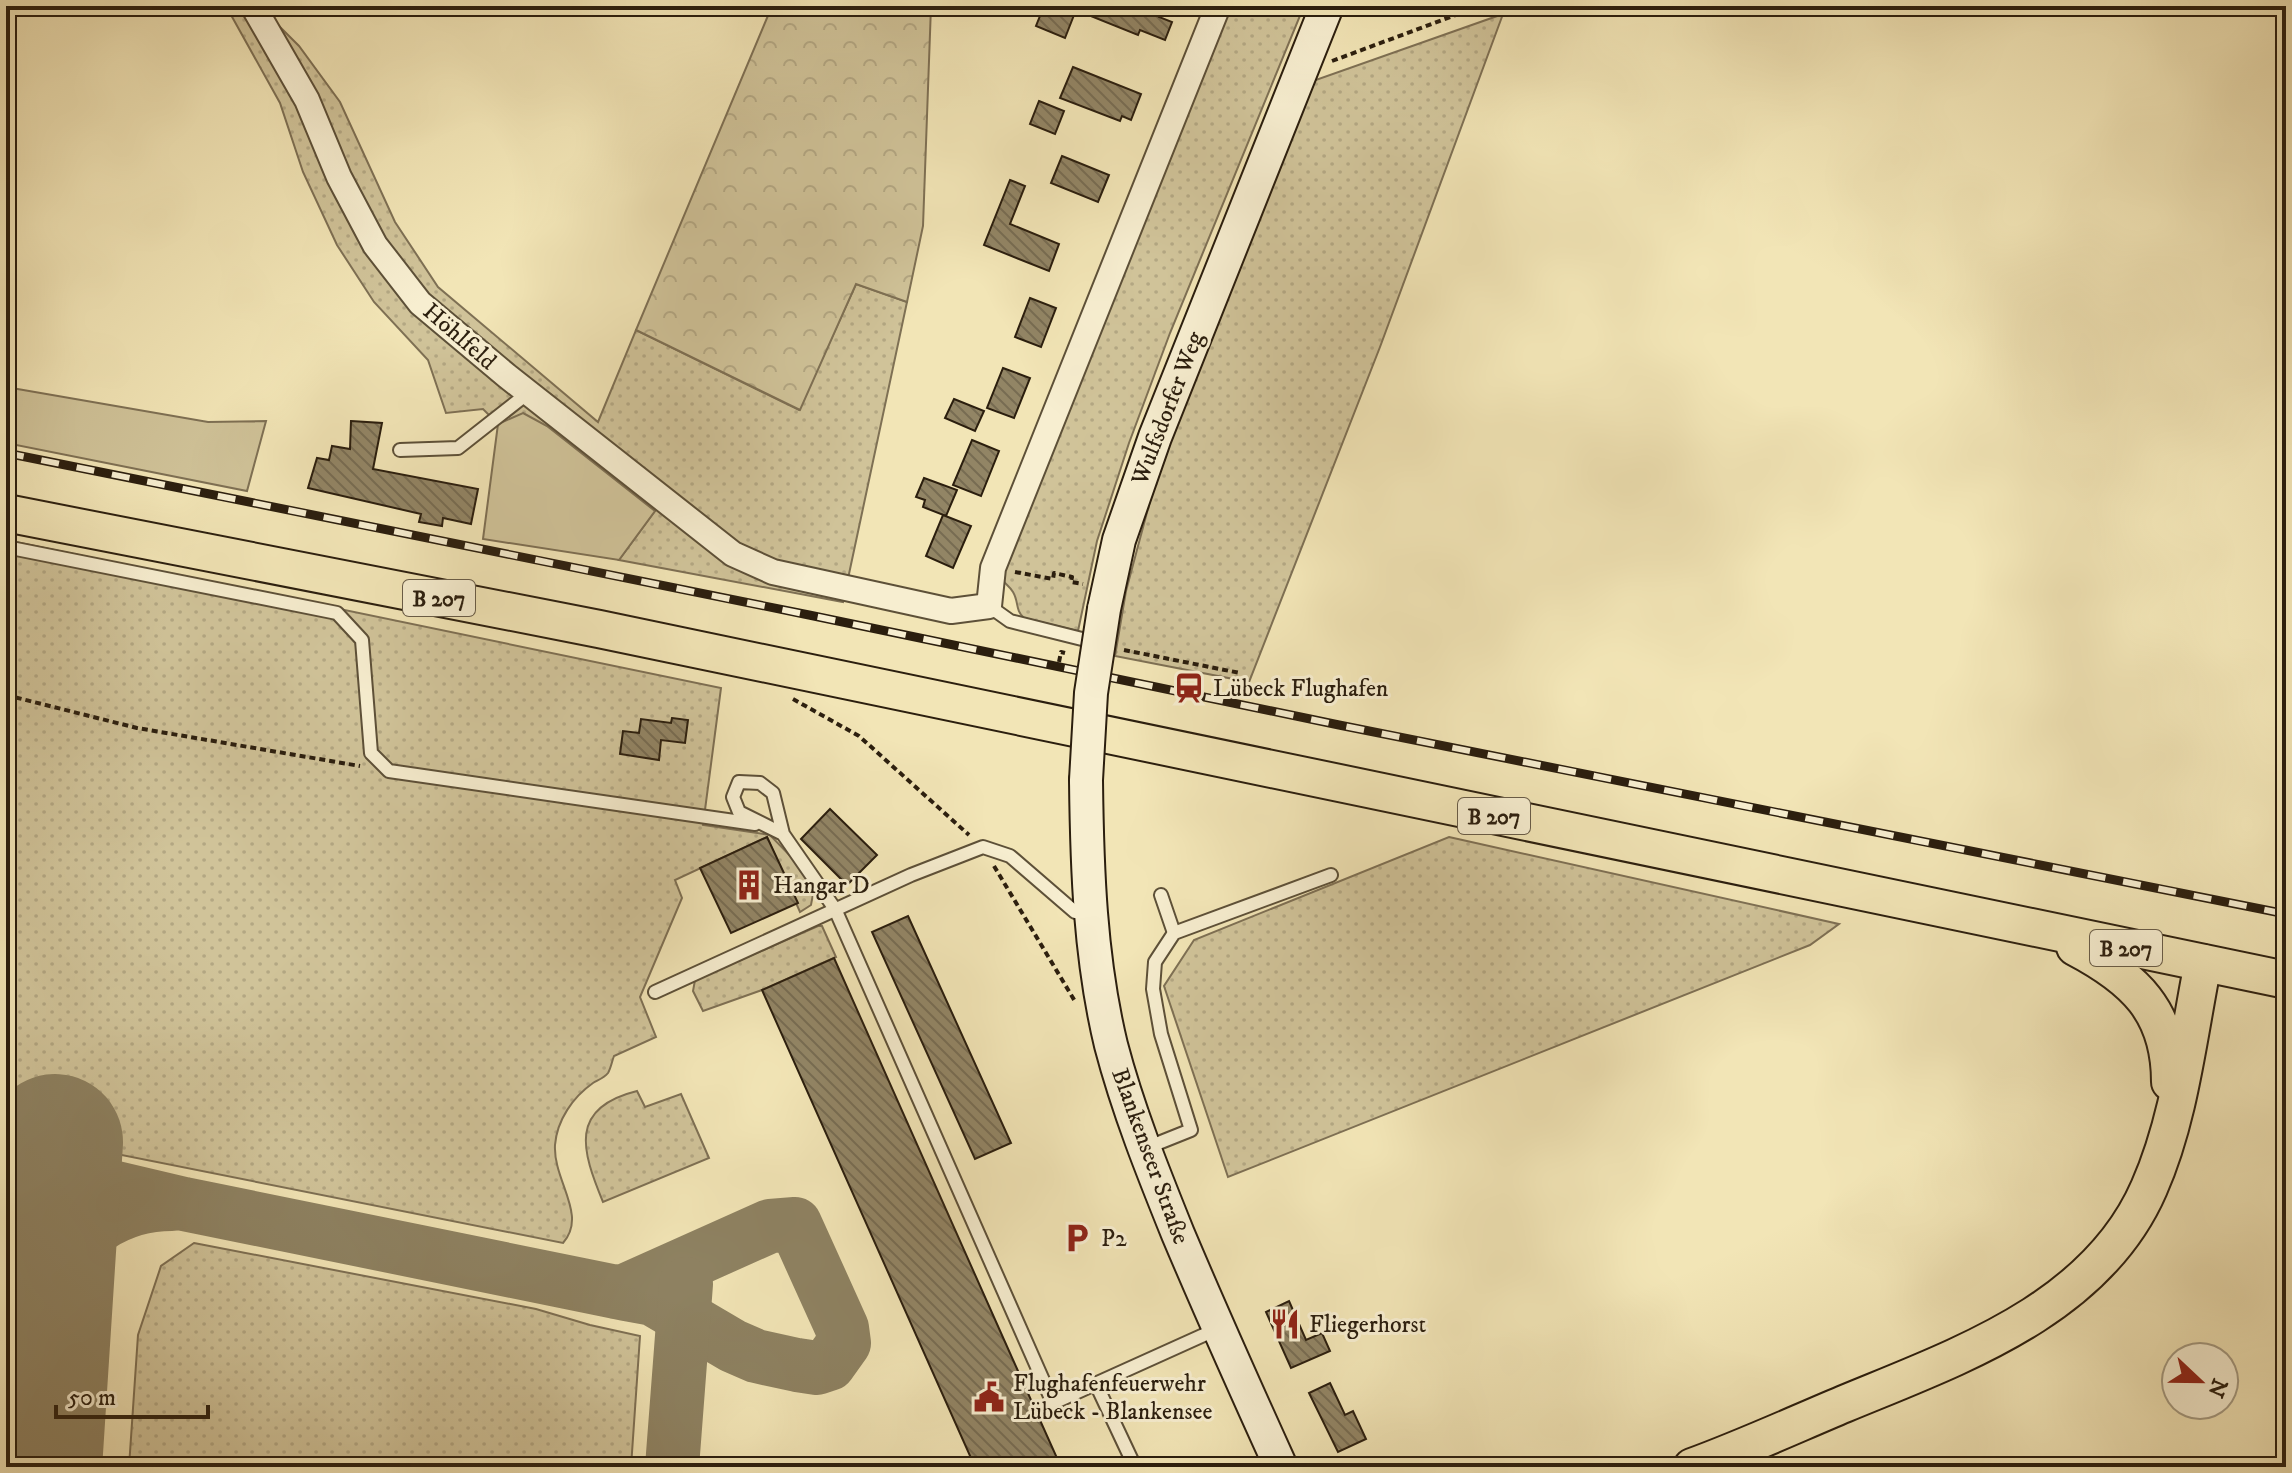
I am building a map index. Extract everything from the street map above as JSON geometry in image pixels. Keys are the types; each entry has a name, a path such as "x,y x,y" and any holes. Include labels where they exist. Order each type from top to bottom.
{"main road":[{"name":"B 207","path":"6,513 659,642 2286,980"},
{"path":"2049,932 2111,966 2144,996 2160,1024 2170,1059 2170,1133"},
{"path":"1692,1467 1921,1372 2038,1314 2081,1279 2117,1241 2148,1190 2170,1133 2203,963"}],"street":[{"name":"Höhlfeld","path":"253,6 307,100 339,177 375,245 420,303 528,393 733,554 773,572 951,611 989,606"},
{"path":"989,606 993,568 1218,6"},
{"name":"Wulfsdorfer Weg","path":"1087,829 1086,780 1098,597 1155,437 1327,6"},
{"name":"Blankenseer Straße","path":"1087,829 1090,913 1111,1045 1143,1149 1218,1328 1281,1467"}],"lane":[{"path":"400,450 458,448 528,393"},
{"path":"6,547 337,613 362,640 371,753 389,771 766,826"},
{"path":"989,606 1010,621 1106,645"},
{"path":"783,834 739,812 733,797 739,782 760,783 773,793 783,834 835,909 1053,1403 1218,1328"},
{"path":"655,992 911,875 983,847 1010,856 1075,912 1090,913"},
{"path":"1143,1149 1191,1130 1161,1034 1153,989 1155,962 1174,933 1331,875"},
{"path":"1161,895 1174,933"},
{"path":"1096,1384 1135,1467"}],"path":[{"path":"1306,60 1332,62 1480,6"},
{"path":"1037,575 1053,579 1054,573 1072,577 1071,582 1098,597"},
{"path":"1106,645 1240,673"},
{"path":"1059,662 1061,652 1066,654"},
{"path":"6,695 137,728 389,771"},
{"path":"859,736 983,847 1078,1006"}],"green space":[{"path":"226,6 259,6 299,46 340,102 395,222 438,287 598,422 636,330 799,410 856,284 907,302 843,602 619,560 655,511 547,426 498,424 483,409 446,413 428,360 374,302 337,245 303,172 280,103"},
{"path":"772,6 931,6 923,226 907,302 856,284 800,410 636,330"},
{"path":"1230,6 1304,6 1170,333 1129,443 1097,541 1078,631 1024,618 1013,592 1000,574"},
{"path":"1503,14 1380,347 1249,682 1115,656 1126,591 1169,430 1310,82"},
{"path":"6,387 208,422 266,421 247,491 6,443"},
{"path":"523,413 547,426 655,511 619,560 483,539 498,424"},
{"path":"6,540 721,688 703,825 770,835 800,866 814,889 811,905 800,912 767,837 675,880 682,898 640,997 656,1037 614,1056 608,1073 579,1095 567,1110 556,1136 556,1158 572,1221 563,1243 6,1132"},
{"path":"1449,837 1839,924 1810,945 1228,1177 1164,986 1194,940"},
{"path":"822,926 836,957 762,990 703,1011 693,991 695,980"},
{"path":"637,1091 645,1107 681,1094 709,1158 603,1202 586,1149 590,1120 600,1108"},
{"path":"194,1243 536,1309 640,1336 631,1467 129,1467 138,1335 161,1266"}],"building":[{"path":"1044,6 1163,6 1159,17 1172,22 1165,40 1140,30 1138,35 1076,10 1065,38 1036,26"},
{"path":"1073,67 1141,94 1131,120 1122,116 1120,121 1060,98"},
{"path":"1039,101 1064,111 1055,134 1030,124"},
{"path":"1062,156 1109,175 1098,202 1051,183"},
{"path":"1010,180 1025,186 1010,224 1059,244 1049,271 984,245"},
{"path":"1030,298 1056,308 1041,347 1015,337"},
{"path":"1003,368 1030,378 1014,418 987,408"},
{"path":"954,399 984,411 975,431 945,418"},
{"path":"351,421 382,423 373,469 478,489 471,524 443,518 442,526 419,522 421,514 308,488 317,458 329,460 332,446 350,449"},
{"path":"972,440 999,451 981,496 953,485"},
{"path":"924,478 957,490 946,516 923,507 925,500 916,497"},
{"path":"943,515 971,526 953,568 926,556"},
{"path":"672,718 688,720 685,743 661,740 659,760 620,754 623,731 639,733 641,719 671,723"},
{"path":"830,809 877,855 847,885 801,839"},
{"name":"Hangar D","path":"767,837 798,903 731,933 700,868"},
{"path":"908,916 1011,1143 975,1159 872,932"},
{"path":"834,958 1061,1467 975,1467 762,990"},
{"path":"1289,1301 1306,1340 1322,1333 1330,1351 1291,1368 1266,1312"},
{"path":"1330,1383 1345,1415 1353,1411 1366,1439 1338,1452 1309,1393"}],"taxiway":[{"path":"6,1162 184,1204 626,1294 653,1299 733,1346 756,1356 797,1365 817,1368 829,1364 844,1343 842,1328 795,1224 770,1226 627,1290 616,1292"},
{"path":"6,1180 34,1225 41,1255 44,1307"},
{"path":"44,1320 51,1287 61,1265 85,1236 134,1209 172,1204"},
{"path":"672,1467 686,1284"}],"runway":[{"path":"34,1467 55,1142"}],"railway":[{"path":"6,453 1339,725 2286,914"}],"place":[{"name":"Lübeck Flughafen","path":"1189,688"},
{"name":"Hangar D","path":"749,885"},
{"name":"P2","path":"1077,1238"},
{"name":"Fliegerhorst","path":"1285,1324"},
{"name":"Flughafenfeuerwehr Lübeck - Blankensee","path":"989,1397"}]}
